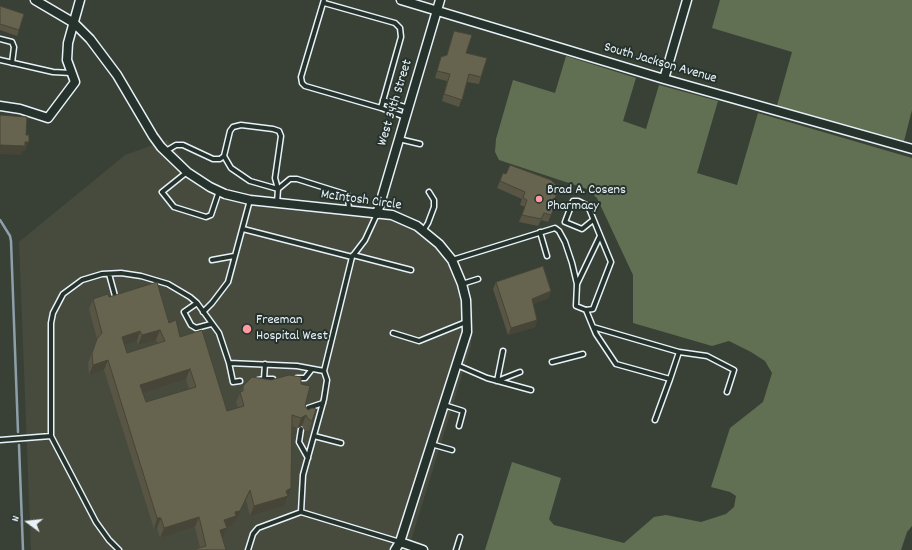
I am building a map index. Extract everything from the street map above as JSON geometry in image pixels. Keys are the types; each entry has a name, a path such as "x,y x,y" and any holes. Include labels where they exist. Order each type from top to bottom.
{"street":[{"name":"McIntosh Circle","path":"34,0 74,23 101,52 153,136 187,172 219,191 250,200 377,214 399,218 423,230 439,244 452,260 462,284 466,300 467,332 400,542 395,550"},
{"path":"0,106 20,109 48,118 75,82 66,60 68,43 80,0"},
{"name":"South Jackson Avenue","path":"401,0 664,79 912,149"},
{"name":"West 34th Street","path":"377,214 440,0"},
{"path":"664,79 687,0"},
{"path":"400,542 423,550"}],"lane":[{"path":"381,108 401,37 400,28 395,24 324,2 301,77 302,83 305,86 381,108 405,117"},
{"path":"0,39 12,42 14,47 12,63"},
{"path":"0,60 53,72 71,73"},
{"path":"383,100 408,108"},
{"path":"277,203 278,189 275,178 281,136 279,131 249,126 234,126 230,131 224,156 230,168 250,181 278,189"},
{"path":"399,138 420,144"},
{"path":"166,151 176,145 183,145 213,159 220,159 224,156"},
{"path":"187,172 162,192 174,207 206,217 211,215 219,191"},
{"path":"278,189 290,179 298,179 343,192 348,195 349,211"},
{"path":"423,230 428,223 434,207 434,200 429,192"},
{"path":"203,312 228,282 250,200"},
{"path":"452,260 555,228 559,231 567,249 577,284 576,306 586,310 593,309 612,262 588,206 578,201 573,201 565,222 582,229 593,220"},
{"path":"301,512 303,475 323,403 327,380 324,371 352,256 365,240 377,214"},
{"path":"243,229 411,270"},
{"path":"540,232 547,256"},
{"path":"577,284 600,236"},
{"path":"212,260 234,256"},
{"path":"109,274 115,296"},
{"path":"119,550 109,540 96,522 50,436 51,331 53,313 63,294 72,287 92,276 109,274 141,276 168,284 190,297 219,333 229,363 233,382 240,381"},
{"path":"462,284 478,279"},
{"path":"196,303 184,312 190,325 196,328 211,324"},
{"path":"586,310 593,327 616,364 670,379"},
{"path":"393,333 420,340 467,322"},
{"path":"593,327 679,352 707,356 734,370 728,392"},
{"path":"497,381 503,351"},
{"path":"655,420 679,352"},
{"path":"552,362 583,354"},
{"path":"229,363 297,366 324,371"},
{"path":"264,379 265,364"},
{"path":"457,365 497,381 531,390"},
{"path":"293,378 305,378 312,369"},
{"path":"497,381 520,372"},
{"path":"254,380 273,379"},
{"path":"305,417 308,408 323,403"},
{"path":"444,406 463,411 459,426"},
{"path":"301,429 299,442 308,458"},
{"path":"0,440 50,436"},
{"path":"314,436 341,443"},
{"path":"431,444 452,450"},
{"path":"248,550 253,534 258,528 301,512 400,542"},
{"path":"456,550 460,537"}],"shaded area":[{"name":"Freeman Hospital West","path":"167,140 189,166 221,188 254,197 365,206 419,222 452,251 464,276 473,312 471,346 408,550 31,550 19,242 125,155"}],"green space":[{"path":"720,0 912,0 912,110 903,145 776,109 792,52 712,28"},
{"path":"566,56 636,78 623,121 646,129 659,85 718,101 697,173 737,185 758,113 912,158 912,526 907,532 901,550 485,550 512,462 561,478 549,519 554,525 624,543 654,517 666,515 701,522 726,514 734,507 736,496 730,492 711,487 730,428 763,402 772,373 765,361 729,341 712,346 633,323 633,275 597,198 587,189 499,160 495,152 496,139 513,80 555,93"}],"building":[{"path":"0,6 24,14 19,30 0,24"},
{"path":"454,31 472,35 466,53 487,58 481,77 469,74 462,100 444,94 450,74 437,71 441,57 447,55"},
{"path":"0,115 27,117 26,135 29,135 29,142 25,142 25,146 0,145"},
{"name":"Brad A. Cosens Pharmacy","path":"510,165 551,180 558,187 558,191 551,207 554,208 551,215 544,213 541,219 522,215 527,200 523,198 525,192 500,181 503,173 506,174"},
{"path":"543,266 551,291 532,299 537,320 511,328 496,282"},
{"path":"157,282 169,323 176,320 180,337 202,330 227,411 244,406 240,392 243,391 243,386 252,377 271,380 289,375 301,377 301,384 310,386 305,406 308,410 312,408 316,409 312,421 308,419 306,415 301,418 292,415 291,488 286,491 288,496 254,506 250,490 240,511 235,512 236,516 224,520 227,528 220,530 226,550 195,550 206,546 199,517 164,528 161,518 157,518 108,360 93,365 92,353 97,339 102,333 93,299 108,294 109,297","holes":["160,330 165,341 127,353 122,337 140,331 142,335","190,369 196,387 146,402 140,385"]}],"waterway":[{"path":"0,220 10,236 11,241 18,432"},
{"path":"19,445 23,550"}],"place":[{"name":"Brad A. Cosens Pharmacy","path":"539,199"},
{"name":"Freeman Hospital West","path":"247,329"}]}
